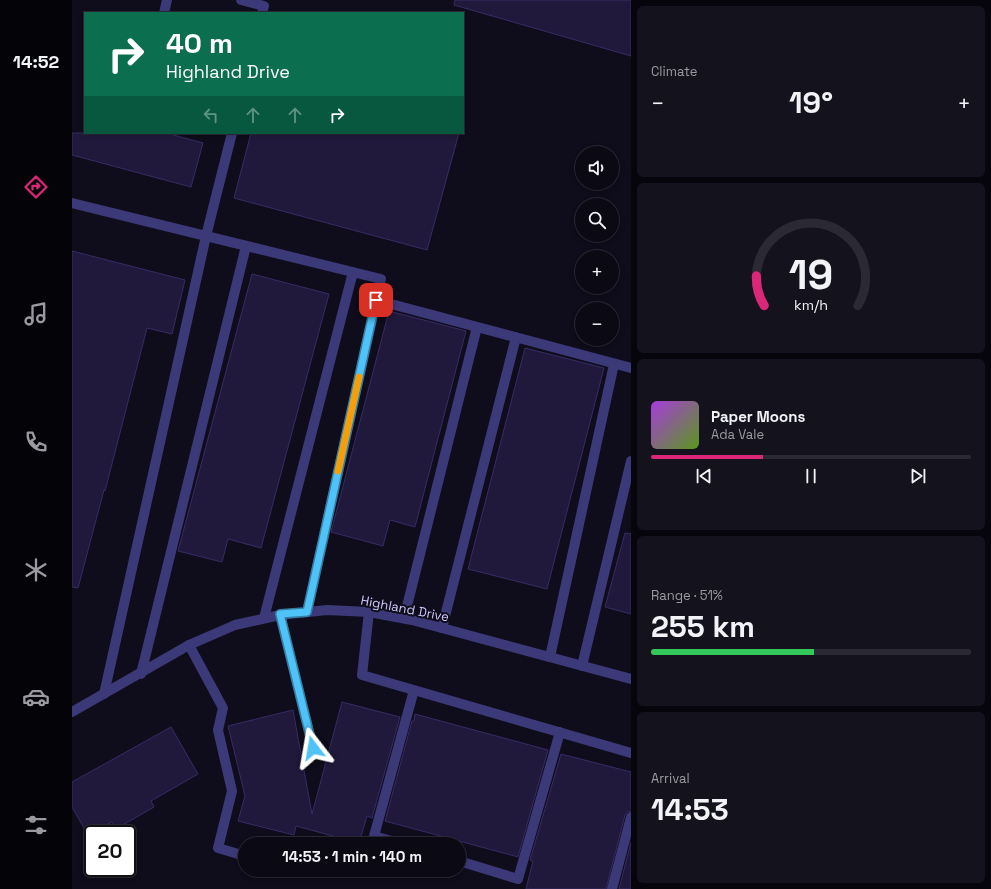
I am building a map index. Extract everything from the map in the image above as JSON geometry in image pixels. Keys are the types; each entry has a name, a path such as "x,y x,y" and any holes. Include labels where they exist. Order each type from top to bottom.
{"street":[{"path":"164,12 167,0"},
{"path":"241,0 264,6 262,12"},
{"path":"104,694 229,134"},
{"path":"72,203 381,279 307,612"},
{"path":"141,674 246,246"},
{"path":"264,618 353,272"},
{"path":"376,300 631,368"},
{"path":"404,618 477,327"},
{"path":"442,628 516,337"},
{"path":"550,657 614,364"},
{"path":"582,666 631,461"},
{"name":"Highland Drive","path":"73,709 141,674 190,645 236,625 280,614 327,610 369,612 404,618 631,679"},
{"path":"369,612 362,675 631,753"},
{"path":"280,614 313,748"},
{"path":"190,645 223,708 218,730 232,791 218,848 238,854"},
{"path":"378,837 374,836 414,690"},
{"path":"466,863 518,879 560,732"},
{"path":"612,889 631,817"}],"building":[{"path":"455,0 631,0 631,56 454,5"},
{"path":"72,133 170,134 203,143 191,187 72,155"},
{"path":"251,134 459,134 427,250 234,198"},
{"path":"72,251 185,280 172,334 147,328 105,491 104,490 78,588 72,587"},
{"path":"252,274 329,294 261,548 228,539 222,562 178,551"},
{"path":"389,311 466,331 415,527 390,520 383,546 331,532"},
{"path":"525,348 604,368 547,589 468,569"},
{"path":"625,533 631,534 631,614 605,607"},
{"path":"342,702 400,717 372,818 367,816 361,837 337,837 296,826 294,835 238,821 245,796 228,726 293,710 312,814"},
{"path":"415,714 548,750 518,857 466,843 466,837 444,837 385,821 412,721 414,721"},
{"path":"171,727 198,774 151,801 154,807 123,825 114,825 112,822 106,825 84,825 84,828 72,807 72,782"},
{"path":"561,754 631,772 631,811 627,812 625,815 606,889 526,889 533,861 530,860"},
{"path":"631,842 631,889 619,889"}],"slow traffic":[{"path":"338,471 359,377"}],"route":[{"path":"313,748 280,614 307,612 376,300"}]}
